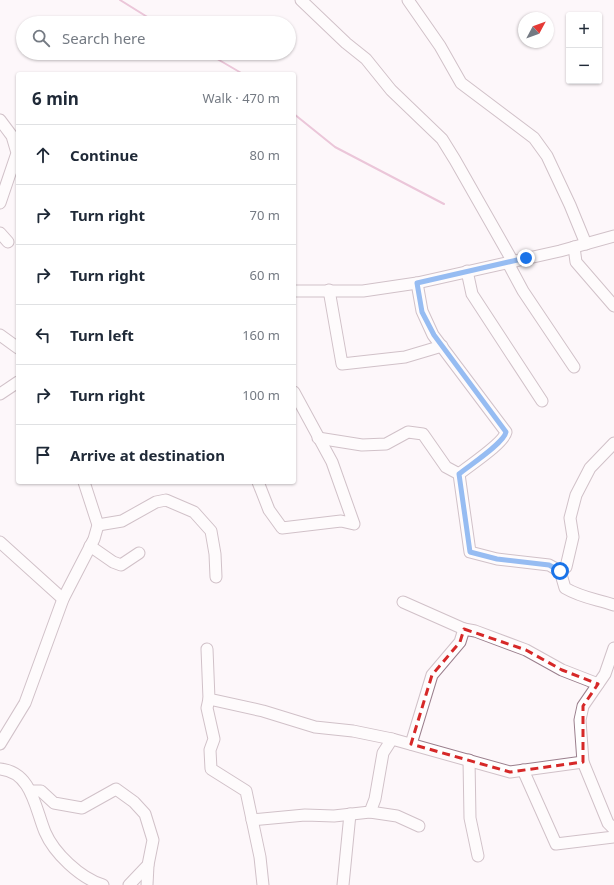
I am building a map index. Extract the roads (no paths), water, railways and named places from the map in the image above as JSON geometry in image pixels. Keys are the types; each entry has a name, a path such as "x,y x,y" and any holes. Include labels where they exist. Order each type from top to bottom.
{"street":[{"path":"301,0 346,43 366,59 391,90 442,139 456,160 523,291 574,367"},
{"path":"408,0 440,46 461,83 534,138 547,156 586,244"},
{"path":"0,120 12,136 16,149"},
{"path":"0,203 16,155"},
{"path":"0,233 8,242"},
{"path":"296,291 363,291 417,283 467,271 510,263 614,236"},
{"path":"574,247 576,262 614,306"},
{"path":"467,271 472,294 542,401"},
{"path":"417,283 422,312 434,335 506,432 496,447 489,450 459,474"},
{"path":"328,290 342,364 405,357 442,346"},
{"path":"0,335 16,347"},
{"path":"0,394 16,383"},
{"path":"259,484 269,510 282,528 341,521 354,524 332,462 296,396"},
{"path":"318,438 362,445 386,444 408,432 423,434 446,467 459,474"},
{"path":"560,571 566,567 572,537 570,518 576,495 590,468 614,443"},
{"path":"459,474 470,552 497,559 549,565 560,571 565,588 580,597 599,600 614,605"},
{"path":"0,744 25,703 63,599 90,546 98,525 85,484"},
{"path":"98,525 122,521 156,502 166,500 194,512 211,531 215,554 216,578"},
{"path":"0,542 63,599"},
{"path":"90,546 113,562 121,565 138,552"},
{"path":"403,602 464,628 526,650 562,670 598,684"},
{"path":"411,744 432,675 460,642 464,628"},
{"path":"614,648 608,668 588,697 581,713 583,762 608,824 614,829"},
{"path":"206,649 209,698 207,708 214,739 210,750 211,769 246,791 260,857 263,885"},
{"path":"209,698 263,710 315,727 353,731 392,739 510,772 583,762"},
{"path":"370,812 375,799 383,753 392,739"},
{"path":"469,760 470,818 478,856"},
{"path":"0,769 9,770 24,781 31,791 45,832 56,852 73,867 96,883 103,885"},
{"path":"523,770 556,844 614,837"},
{"path":"31,791 41,791 54,803 82,808 116,789 134,802 145,814 153,840 146,885"},
{"path":"252,820 305,815 334,816 370,812 397,816 419,826"},
{"path":"343,885 350,814"},
{"path":"129,885 148,865"}],"waterway":[{"path":"120,0 146,16"},
{"path":"219,60 240,72"},
{"path":"296,116 335,147 444,204"}]}
